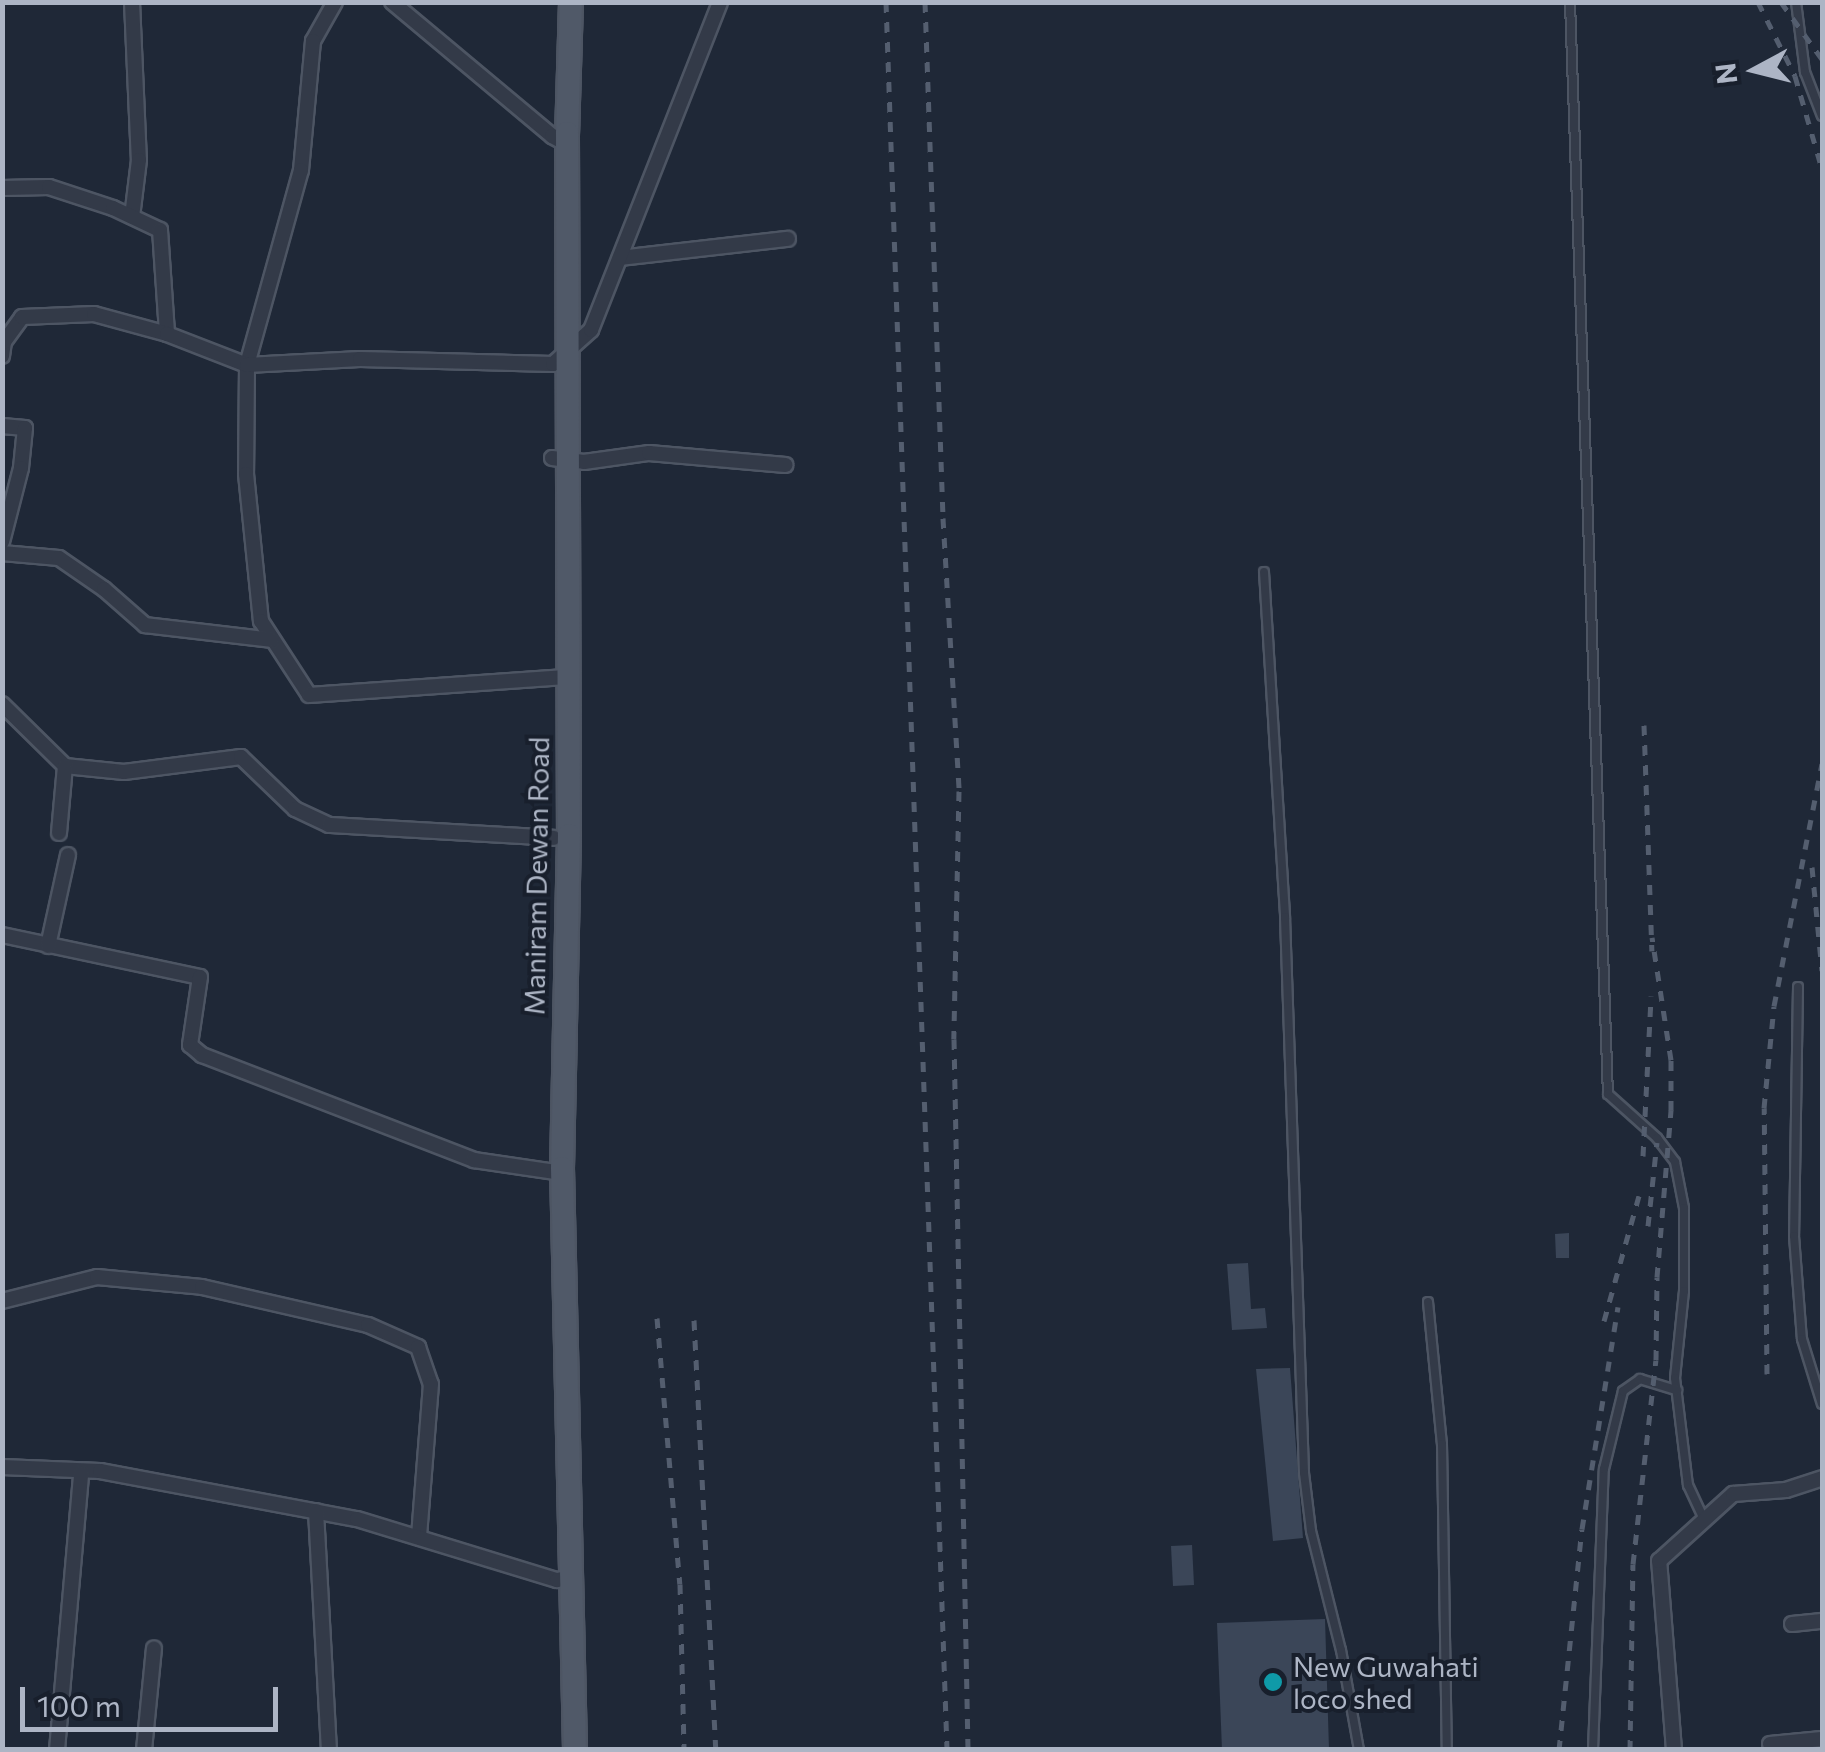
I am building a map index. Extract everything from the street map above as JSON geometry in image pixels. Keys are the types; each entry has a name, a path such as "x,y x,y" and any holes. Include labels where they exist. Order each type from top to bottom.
{"main road":[{"name":"Maniram Dewan Road","path":"556,2 561,679 554,1172 565,1579 575,1750"},
{"name":"Maniram Dewan Road","path":"560,140 571,2"},
{"name":"Maniram Dewan Road","path":"556,1041 554,838 561,679"},
{"name":"Maniram Dewan Road","path":"561,1750 565,1579"}],"street":[{"path":"132,2 139,160 132,218"},
{"path":"336,2 313,41 301,170 247,365 246,474 260,621 308,695 561,679"},
{"path":"392,2 560,140"},
{"path":"2,312 22,317 94,314 167,334 247,365 360,359 561,357 592,330 720,2"},
{"path":"2,188 49,187 160,230 167,334"},
{"path":"620,258 788,239"},
{"path":"2,356 4,342 22,317"},
{"path":"2,426 24,428 21,468 2,542"},
{"path":"560,459 649,453 785,465"},
{"path":"2,553 58,558 104,589 145,626 272,640"},
{"path":"2,704 65,766 124,772 241,757 295,809 328,825 441,835 554,838"},
{"path":"59,833 65,766"},
{"path":"48,946 68,855"},
{"path":"2,936 200,977 190,1046 202,1055 474,1160 554,1172"},
{"path":"2,1301 97,1277 202,1286 368,1325 418,1347 430,1384 419,1538"},
{"path":"2,1467 100,1471 316,1511 565,1579"},
{"path":"57,1750 81,1473"},
{"path":"1674,1750 1660,1561 1733,1494 1786,1490 1822,1478"},
{"path":"316,1511 329,1750"},
{"path":"1792,1624 1822,1621"},
{"path":"144,1750 154,1648"},
{"path":"1770,1744 1822,1740"}],"lane":[{"path":"1570,2 1608,1094 1657,1138 1675,1162 1684,1208 1677,1390 1688,1485 1704,1520"},
{"path":"1796,2 1805,72 1822,116"},
{"path":"1264,572 1285,917 1304,1472 1312,1532 1341,1650 1359,1750"},
{"path":"1798,987 1794,1236 1802,1339 1822,1404"},
{"path":"1428,1302 1442,1444 1448,1750"},
{"path":"1593,1750 1604,1469 1623,1391 1640,1378 1677,1390"}],"building":[{"path":"1569,1233 1569,1258 1556,1258 1555,1234"},
{"path":"1248,1263 1251,1309 1265,1308 1267,1328 1232,1330 1227,1264"},
{"path":"1290,1368 1303,1538 1273,1541 1256,1369"},
{"path":"1192,1545 1194,1585 1173,1586 1171,1546"},
{"name":"New Guwahati loco shed","path":"1325,1619 1329,1750 1222,1750 1217,1623"}],"railway":[{"path":"886,2 947,1750"},
{"path":"925,2 943,518 959,791 954,1039 968,1750"},
{"path":"1758,2 1795,76 1822,169"},
{"path":"1781,2 1822,59"},
{"path":"1644,725 1652,951"},
{"path":"1767,1374 1764,1108 1774,1006 1822,764"},
{"path":"1812,867 1822,971"},
{"path":"1630,1750 1633,1564 1656,1360 1657,1277 1671,1110 1671,1060 1652,937"},
{"path":"1643,1156 1651,996"},
{"path":"1648,1226 1657,1142"},
{"path":"1604,1321 1639,1196"},
{"path":"1559,1750 1582,1529 1618,1307"},
{"path":"657,1318 680,1584 684,1750"},
{"path":"694,1320 716,1750"}],"place":[{"name":"New Guwahati loco shed","path":"1273,1682"}]}
